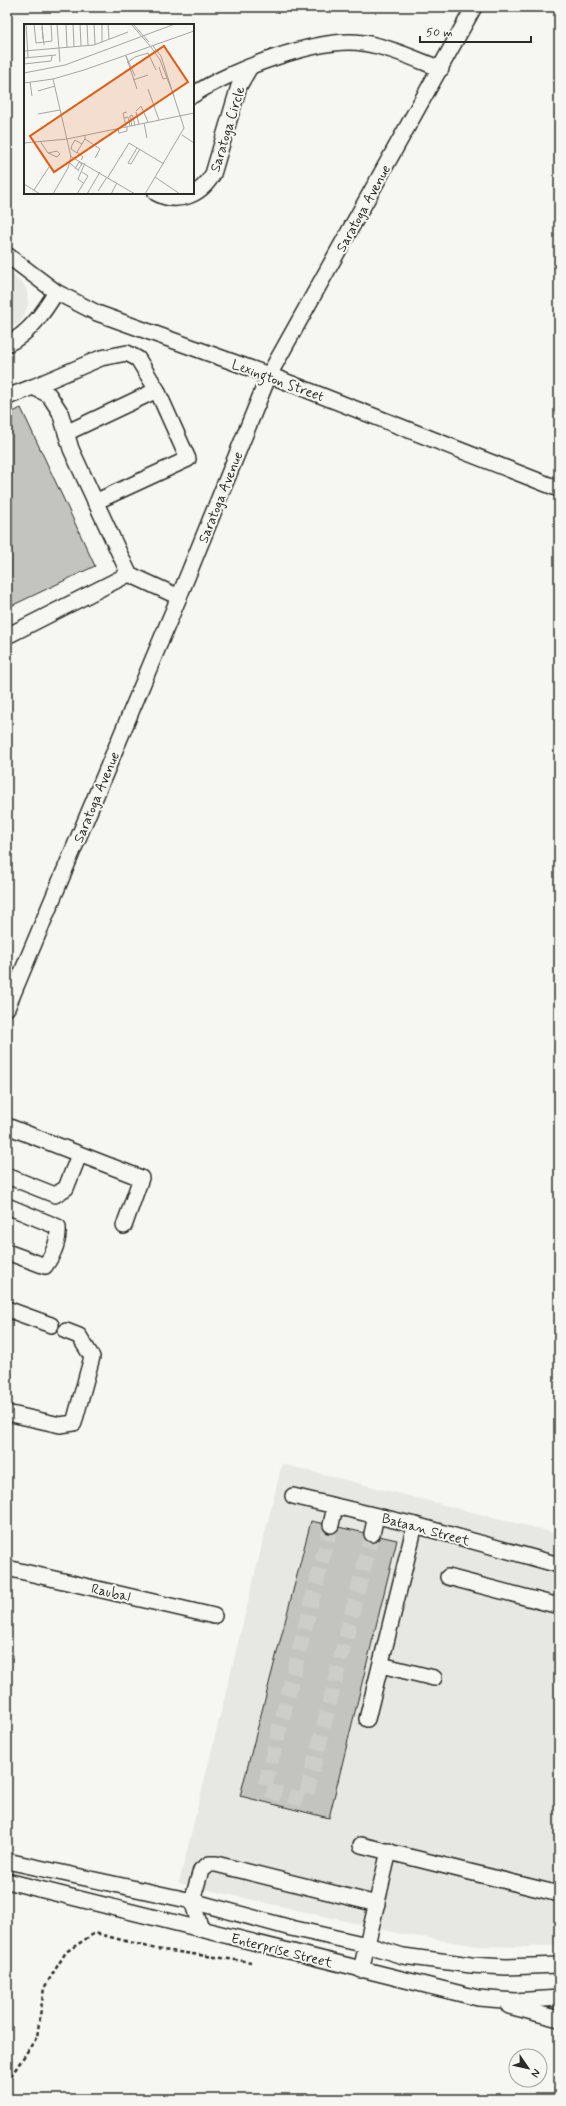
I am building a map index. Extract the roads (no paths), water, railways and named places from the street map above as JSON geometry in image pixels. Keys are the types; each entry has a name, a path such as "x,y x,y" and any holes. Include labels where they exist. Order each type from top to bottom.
{"street":[{"name":"Saratoga Avenue","path":"7,1006 179,597 269,375 441,70 474,7"},
{"name":"Saratoga Circle","path":"194,95 250,67 310,48 336,42 362,43 387,48 441,70"},
{"name":"Saratoga Circle","path":"194,193 209,181 214,174 238,86 250,67"},
{"name":"Saratoga Circle","path":"158,194 166,197 182,198 192,194"},
{"name":"Lexington Street","path":"7,255 56,292 78,304 117,321 269,375 559,490"},
{"path":"7,344 20,336 37,320 56,292"},
{"path":"7,397 101,358 127,353 138,359 157,390 188,459 95,502"},
{"path":"33,387 49,395 60,412 71,449 129,574 179,597"},
{"path":"66,433 157,390"},
{"path":"7,636 129,574"},
{"path":"7,1126 141,1178 124,1226"},
{"path":"7,1176 55,1195 66,1188 79,1155"},
{"path":"7,1206 58,1227 59,1235 52,1257 45,1266 7,1252"},
{"path":"7,1309 51,1325"},
{"path":"7,1413 60,1426 74,1423 92,1357 79,1336 66,1330"},
{"name":"Bataan Street","path":"293,1496 415,1525 559,1565"},
{"path":"331,1525 335,1506"},
{"path":"372,1534 376,1516"},
{"path":"367,1719 415,1525"},
{"name":"Raubal","path":"7,1568 214,1616"},
{"path":"448,1577 559,1606"},
{"path":"381,1665 434,1678"},
{"path":"361,1845 559,1894"},
{"path":"361,1970 389,1851"},
{"name":"Enterprise Street","path":"7,1861 192,1901 291,1928 367,1945 403,1956 437,1962 506,1967 559,1965"},
{"path":"201,1929 192,1901 201,1870 206,1865 212,1863 377,1904"},
{"name":"Enterprise Street","path":"7,1881 478,1998 515,2002 559,1998"},
{"path":"464,1995 559,2019"}],"tunnel":[{"path":"331,1525 264,1790 305,1800 372,1534"}]}
